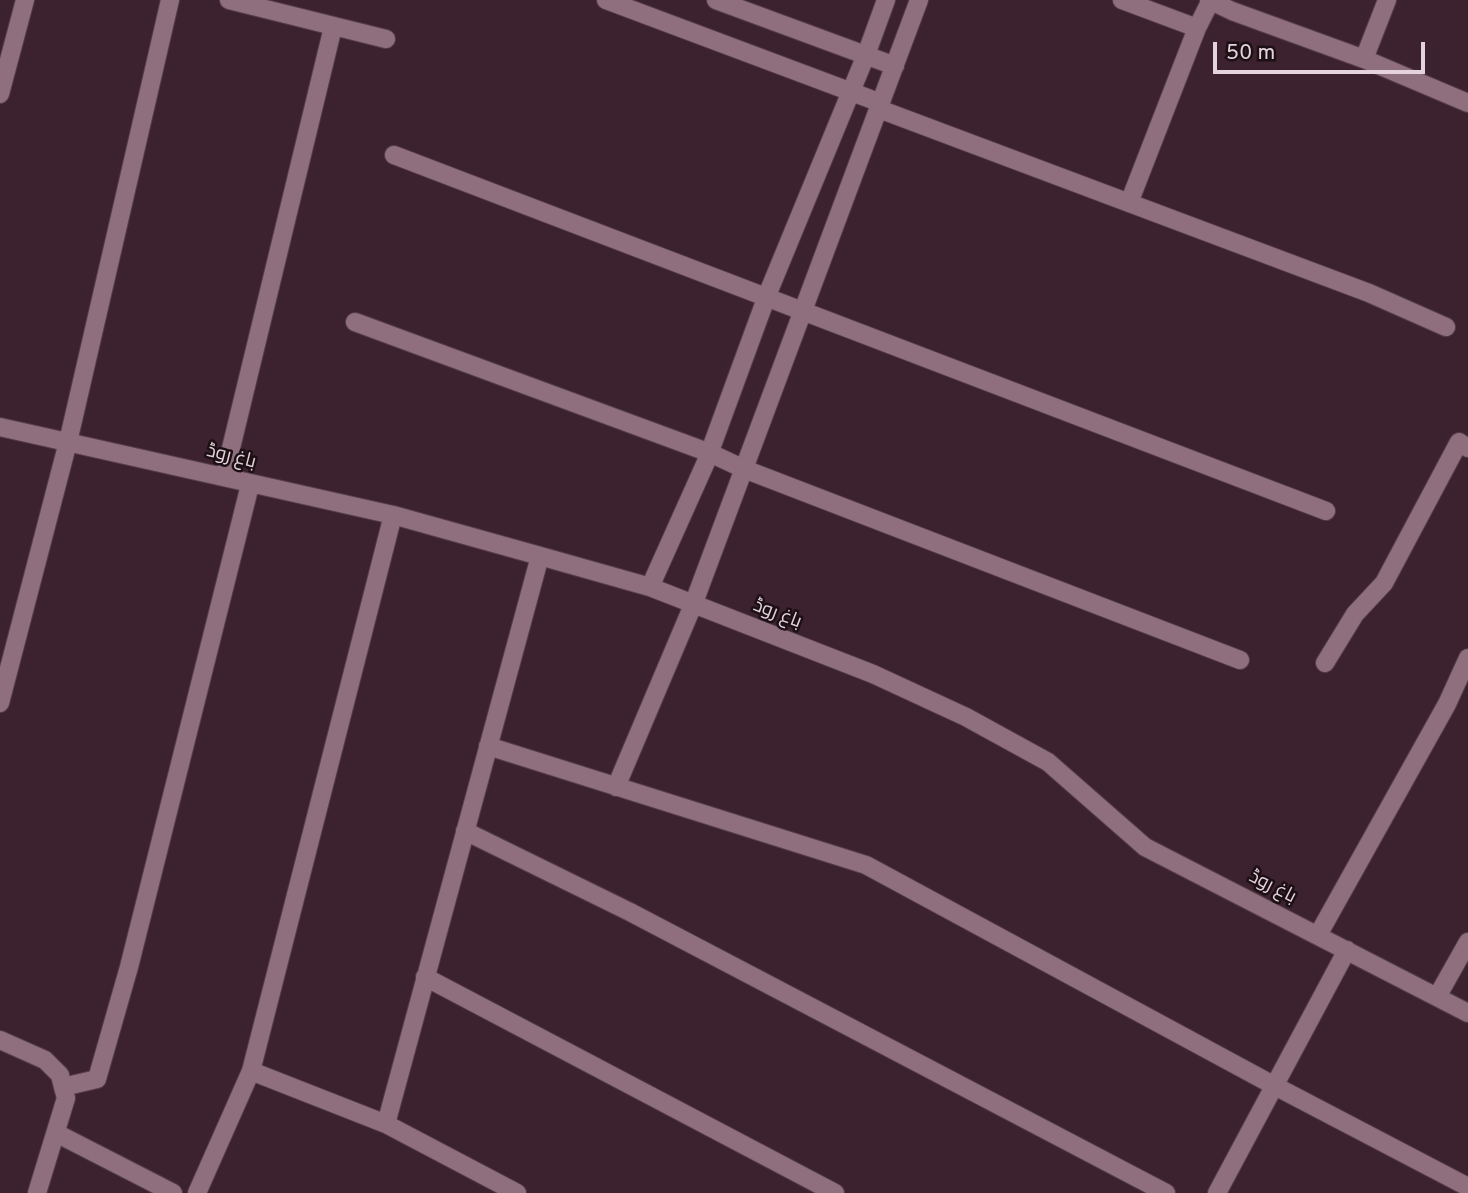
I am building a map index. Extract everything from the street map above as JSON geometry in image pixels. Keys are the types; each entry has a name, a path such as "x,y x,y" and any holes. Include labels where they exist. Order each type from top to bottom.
{"street":[{"path":"0,94 25,0"},
{"path":"0,703 68,442 170,0"},
{"path":"229,0 386,39"},
{"path":"606,0 1369,293 1446,327"},
{"path":"716,0 895,66"},
{"path":"650,587 710,453 766,298 886,0"},
{"path":"617,786 693,605 919,0"},
{"path":"1122,0 1197,28"},
{"path":"1129,203 1210,0 1468,103"},
{"path":"1364,60 1387,0"},
{"path":"224,477 333,27"},
{"path":"394,155 1326,511"},
{"path":"355,322 710,453 744,469 1240,660"},
{"name":"باغ روڈ","path":"0,427 393,515 650,587 873,674 965,717 1048,762 1145,847 1468,1013"},
{"path":"1325,663 1356,614 1384,583 1459,442 1468,448"},
{"path":"63,1087 97,1079 129,967 250,485"},
{"path":"197,1193 251,1071 393,515"},
{"path":"386,1124 540,556"},
{"path":"1318,935 1447,705 1468,658"},
{"path":"488,746 866,865 1273,1085 1468,1186"},
{"path":"465,831 642,918 1166,1193"},
{"path":"1437,996 1468,942"},
{"path":"1217,1193 1347,950"},
{"path":"425,977 835,1193"},
{"path":"0,1040 45,1060 60,1075 66,1098 37,1193"},
{"path":"251,1071 386,1124 517,1193"},
{"path":"55,1133 173,1193"}]}
